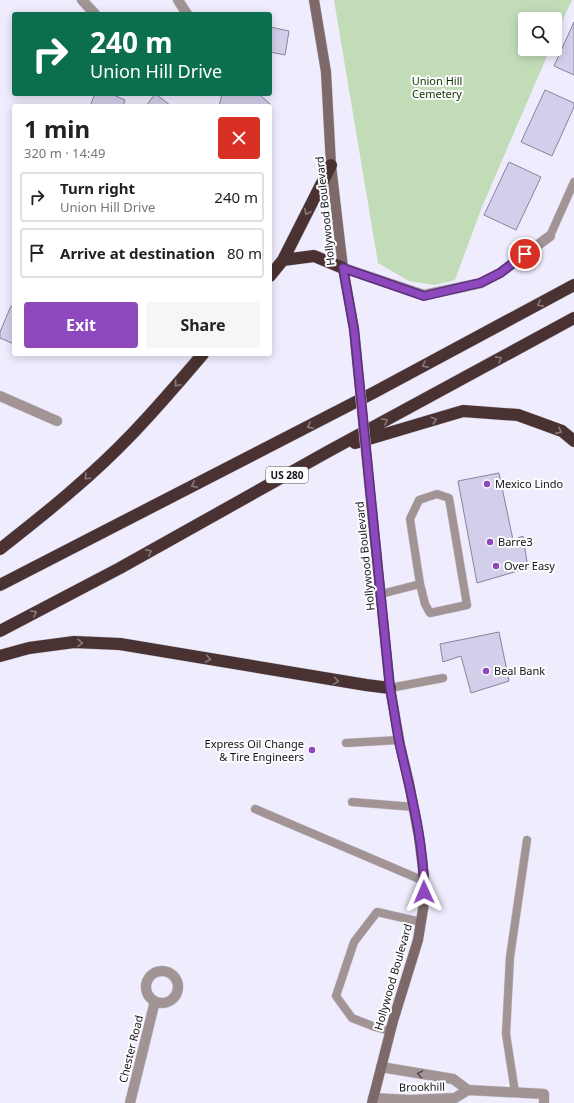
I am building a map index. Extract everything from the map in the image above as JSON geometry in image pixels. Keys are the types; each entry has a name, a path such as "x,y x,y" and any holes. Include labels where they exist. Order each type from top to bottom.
{"highway":[{"path":"272,274 283,260 331,165"},
{"path":"283,260 314,256 343,268"},
{"path":"0,585 373,393 574,285"},
{"name":"US 280","path":"0,631 120,568 329,451 574,318"},
{"path":"0,549 42,516 80,483 132,434 201,356"},
{"path":"329,451 463,411 518,415 562,431 574,441"},
{"path":"0,656 29,648 74,642 120,644 366,686 390,688"}],"main road":[{"name":"Hollywood Boulevard","path":"314,0 326,72 331,165 343,268 354,329 390,688 399,740 414,807 424,880 424,903 418,940 390,1031 373,1101"}],"street":[{"path":"82,0 93,12"},
{"path":"178,0 185,12"},
{"path":"343,268 424,296 480,283 500,273 550,236"},
{"path":"0,396 57,421"},
{"name":"Chester Road","path":"130,1103 155,1001"},
{"name":"Brookhill","path":"381,1067 453,1079 468,1090 544,1094 544,1103"},
{"name":"Brookhill","path":"373,1101 455,1098 468,1090"}],"lane":[{"path":"550,236 574,182"},
{"path":"437,494 449,498 467,605 430,613 425,604 420,584 410,519 419,500 437,494"},
{"path":"380,594 420,584"},
{"path":"390,688 443,678"},
{"path":"346,743 399,740"},
{"path":"352,802 414,807"},
{"path":"255,809 424,880"},
{"path":"515,1092 506,1034 510,957 527,840"},
{"path":"390,1031 374,1027 352,1018 336,996 354,942 377,912 421,922"}],"green space":[{"name":"Union Hill Cemetery","path":"334,0 572,0 562,22 562,12 518,12 518,56 547,56 482,207 455,280 434,285 409,281 378,263"}],"building":[{"path":"574,22 574,75 554,66 559,56 562,56 562,48"},
{"path":"272,27 289,31 285,55 272,52"},
{"path":"545,90 574,103 574,107 552,156 521,142"},
{"path":"94,96 116,96 125,100 124,104 91,104"},
{"path":"154,96 158,96 168,104 148,104"},
{"path":"222,96 261,96 270,104 220,104"},
{"path":"509,162 541,177 516,230 484,215"},
{"path":"12,306 12,343 0,338 0,332"},
{"path":"499,473 513,540 523,536 528,568 477,583 458,481"},
{"name":"Beal Bank","path":"499,632 509,681 471,693 461,656 443,662 440,644"}],"place":[{"name":"Mexico Lindo","path":"487,484"},
{"name":"Barre3","path":"490,542"},
{"name":"Over Easy","path":"496,566"},
{"name":"Beal Bank","path":"486,671"},
{"name":"Express Oil Change & Tire Engineers","path":"312,750"}],"route":[{"path":"424,892 424,876 419,837 390,688 354,329 343,268 424,296 480,283 500,273 525,254"}]}
